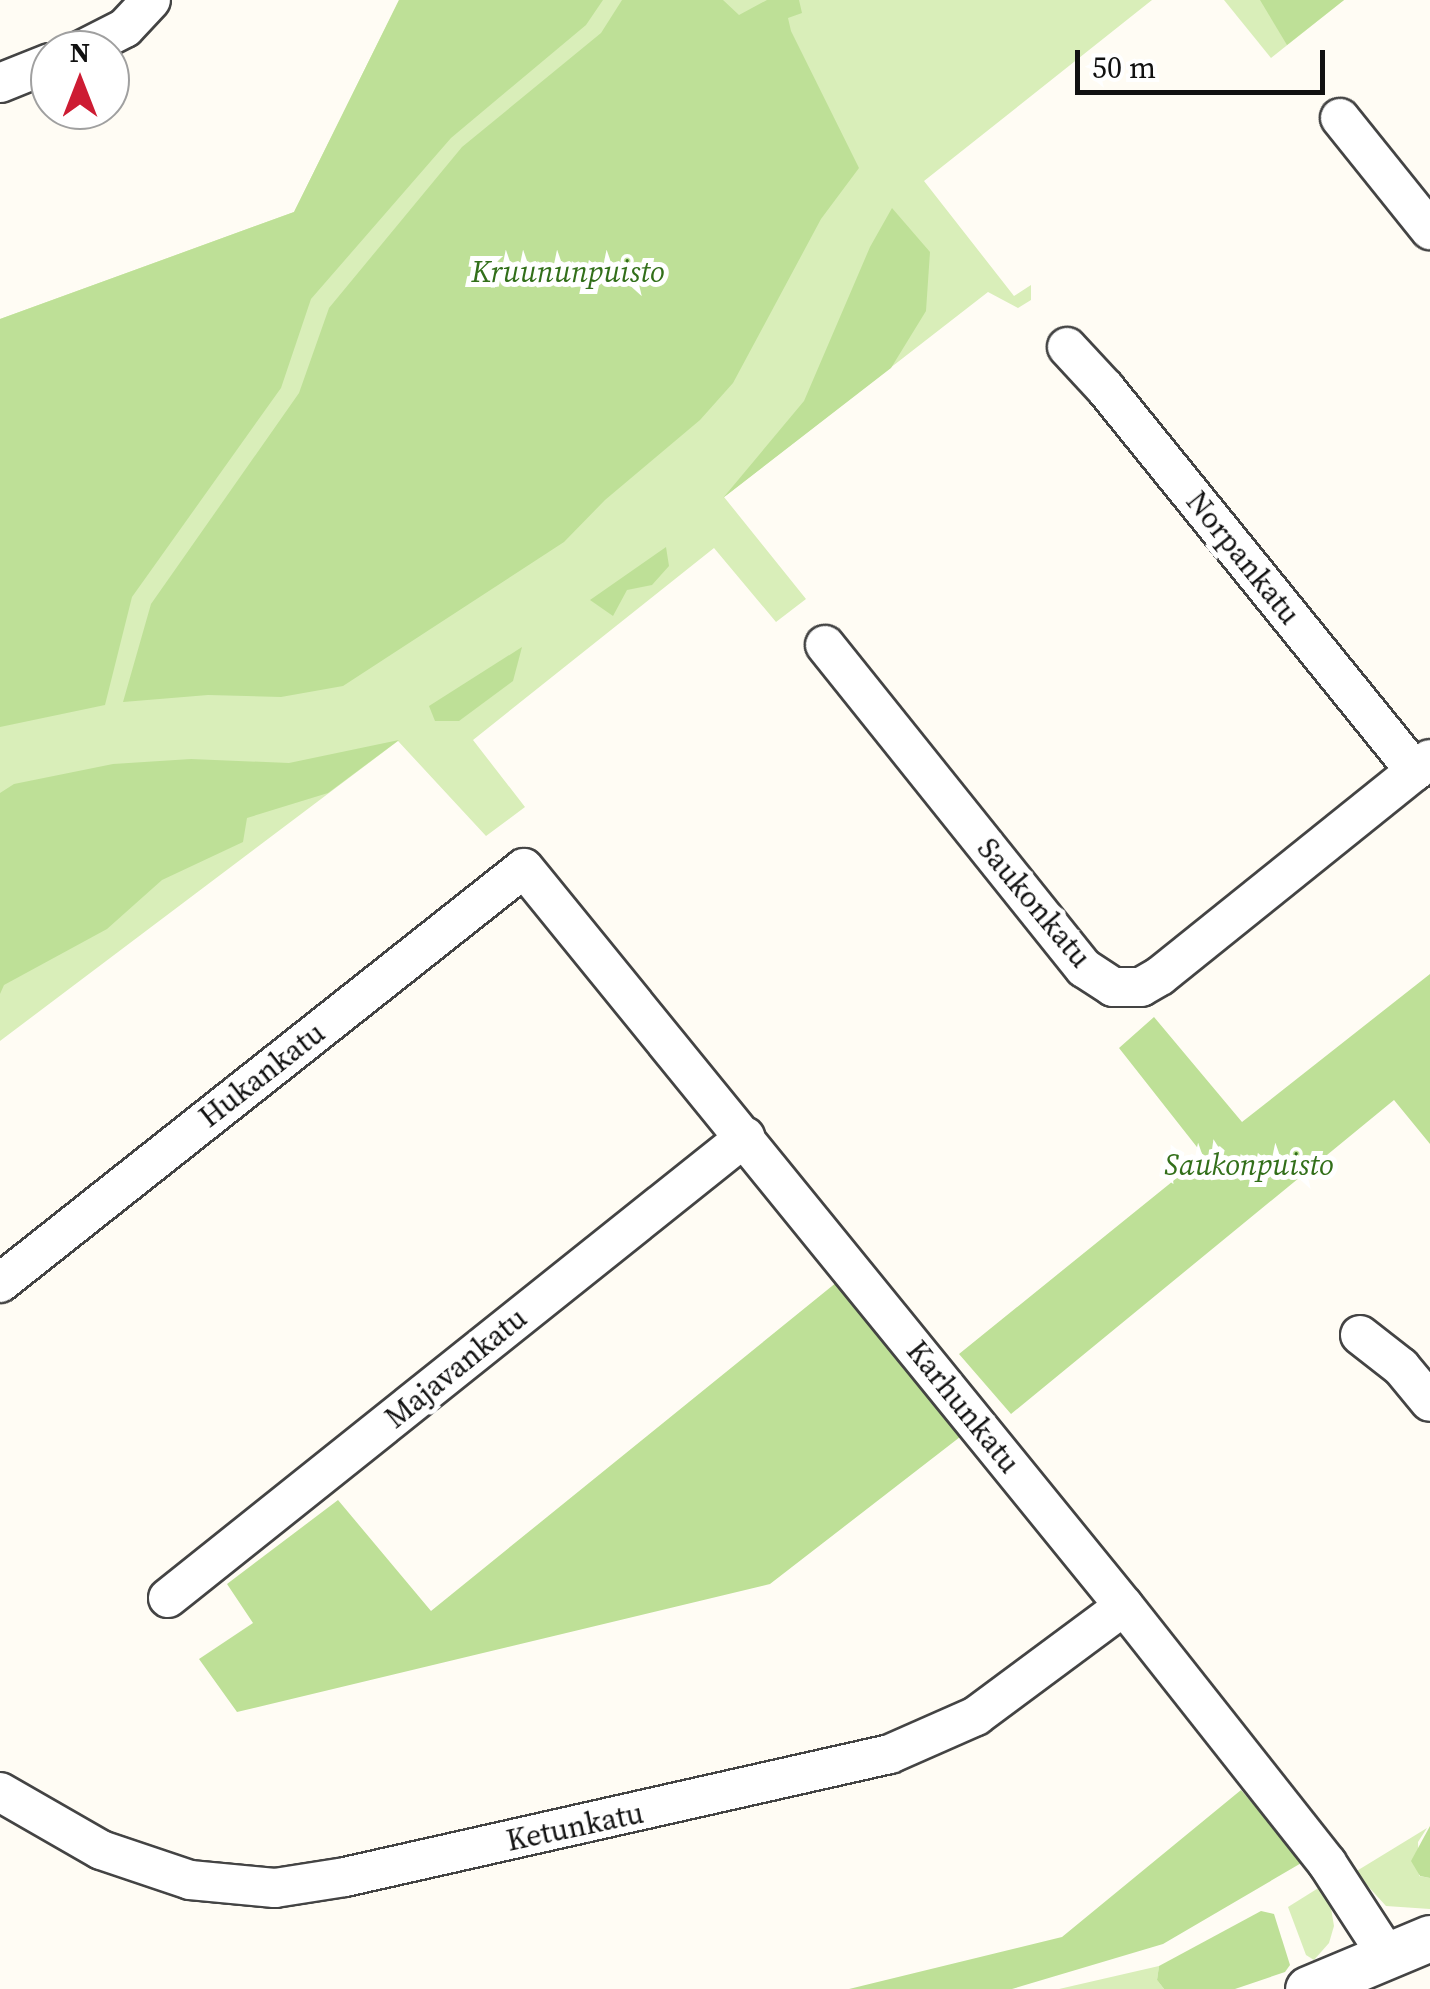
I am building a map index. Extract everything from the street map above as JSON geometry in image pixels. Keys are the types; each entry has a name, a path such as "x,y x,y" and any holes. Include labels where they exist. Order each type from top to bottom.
{"street":[{"path":"121,30 151,0"},
{"path":"0,83 30,71"},
{"path":"1340,118 1430,230"},
{"name":"Norpankatu","path":"1067,346 1422,765"},
{"name":"Saukonkatu","path":"825,646 1084,968 1113,987 1141,987 1160,976 1422,765"},
{"name":"Karhunkatu","path":"524,868 1124,1606 1327,1863 1376,1971"},
{"name":"Hukankatu","path":"0,1283 524,868"},
{"name":"Majavankatu","path":"168,1598 745,1137"},
{"path":"1360,1335 1402,1367 1430,1402"},
{"name":"Ketunkatu","path":"0,1792 101,1850 190,1880 275,1888 345,1877 805,1777 890,1754 944,1734 976,1716 1124,1606"},
{"path":"1308,1989 1376,1971 1430,1938"}],"green space":[{"name":"Kruununpuisto","path":"399,0 1152,0 924,181 1014,296 1031,285 1031,300 1018,308 988,292 724,497 806,599 776,622 714,548 473,740 525,807 486,836 398,741 0,1041 0,319 294,212"},
{"path":"399,0 603,0 586,25 451,138 311,299 281,388 132,597 105,705 0,727 0,319 294,212"},
{"path":"622,0 723,0 739,15 767,0 799,0 802,13 788,18 791,31 859,168 821,219 733,383 700,420 605,500 564,542 343,686 281,697 208,695 123,702 151,604 299,393 329,308 462,147 601,33"},
{"path":"1224,0 1344,0 1271,58"},
{"path":"1260,0 1344,0 1287,45"},
{"path":"892,208 930,252 926,311 891,368 723,498 804,401 870,247"},
{"path":"666,547 669,566 652,585 627,590 613,616 590,600"},
{"path":"522,647 513,681 459,721 435,721 429,706"},
{"path":"399,740 328,793 247,818 243,842 162,880 107,929 4,985 0,994 0,793 14,784 113,764 191,759 289,763"},
{"name":"Saukonpuisto","path":"1430,974 1430,1144 1394,1100 1011,1414 959,1354 1204,1156 1119,1048 1154,1017 1242,1122"},
{"path":"837,1282 960,1437 770,1584 237,1712 199,1659 253,1623 227,1584 338,1500 431,1611"},
{"path":"1241,1790 1303,1862 1163,1944 1012,1989 849,1989 1062,1937"},
{"path":"1430,1826 1430,1878 1420,1876 1411,1861"},
{"path":"1427,1828 1418,1842 1419,1876 1430,1878 1430,1909 1386,1906 1355,1872"},
{"path":"1320,1887 1330,1902 1334,1926 1329,1943 1314,1960 1306,1955 1288,1907"},
{"path":"1261,1911 1274,1914 1290,1965 1285,1972 1235,1989 1164,1989 1157,1980 1159,1966"},
{"path":"1159,1966 1157,1980 1164,1989 1059,1989"}]}
